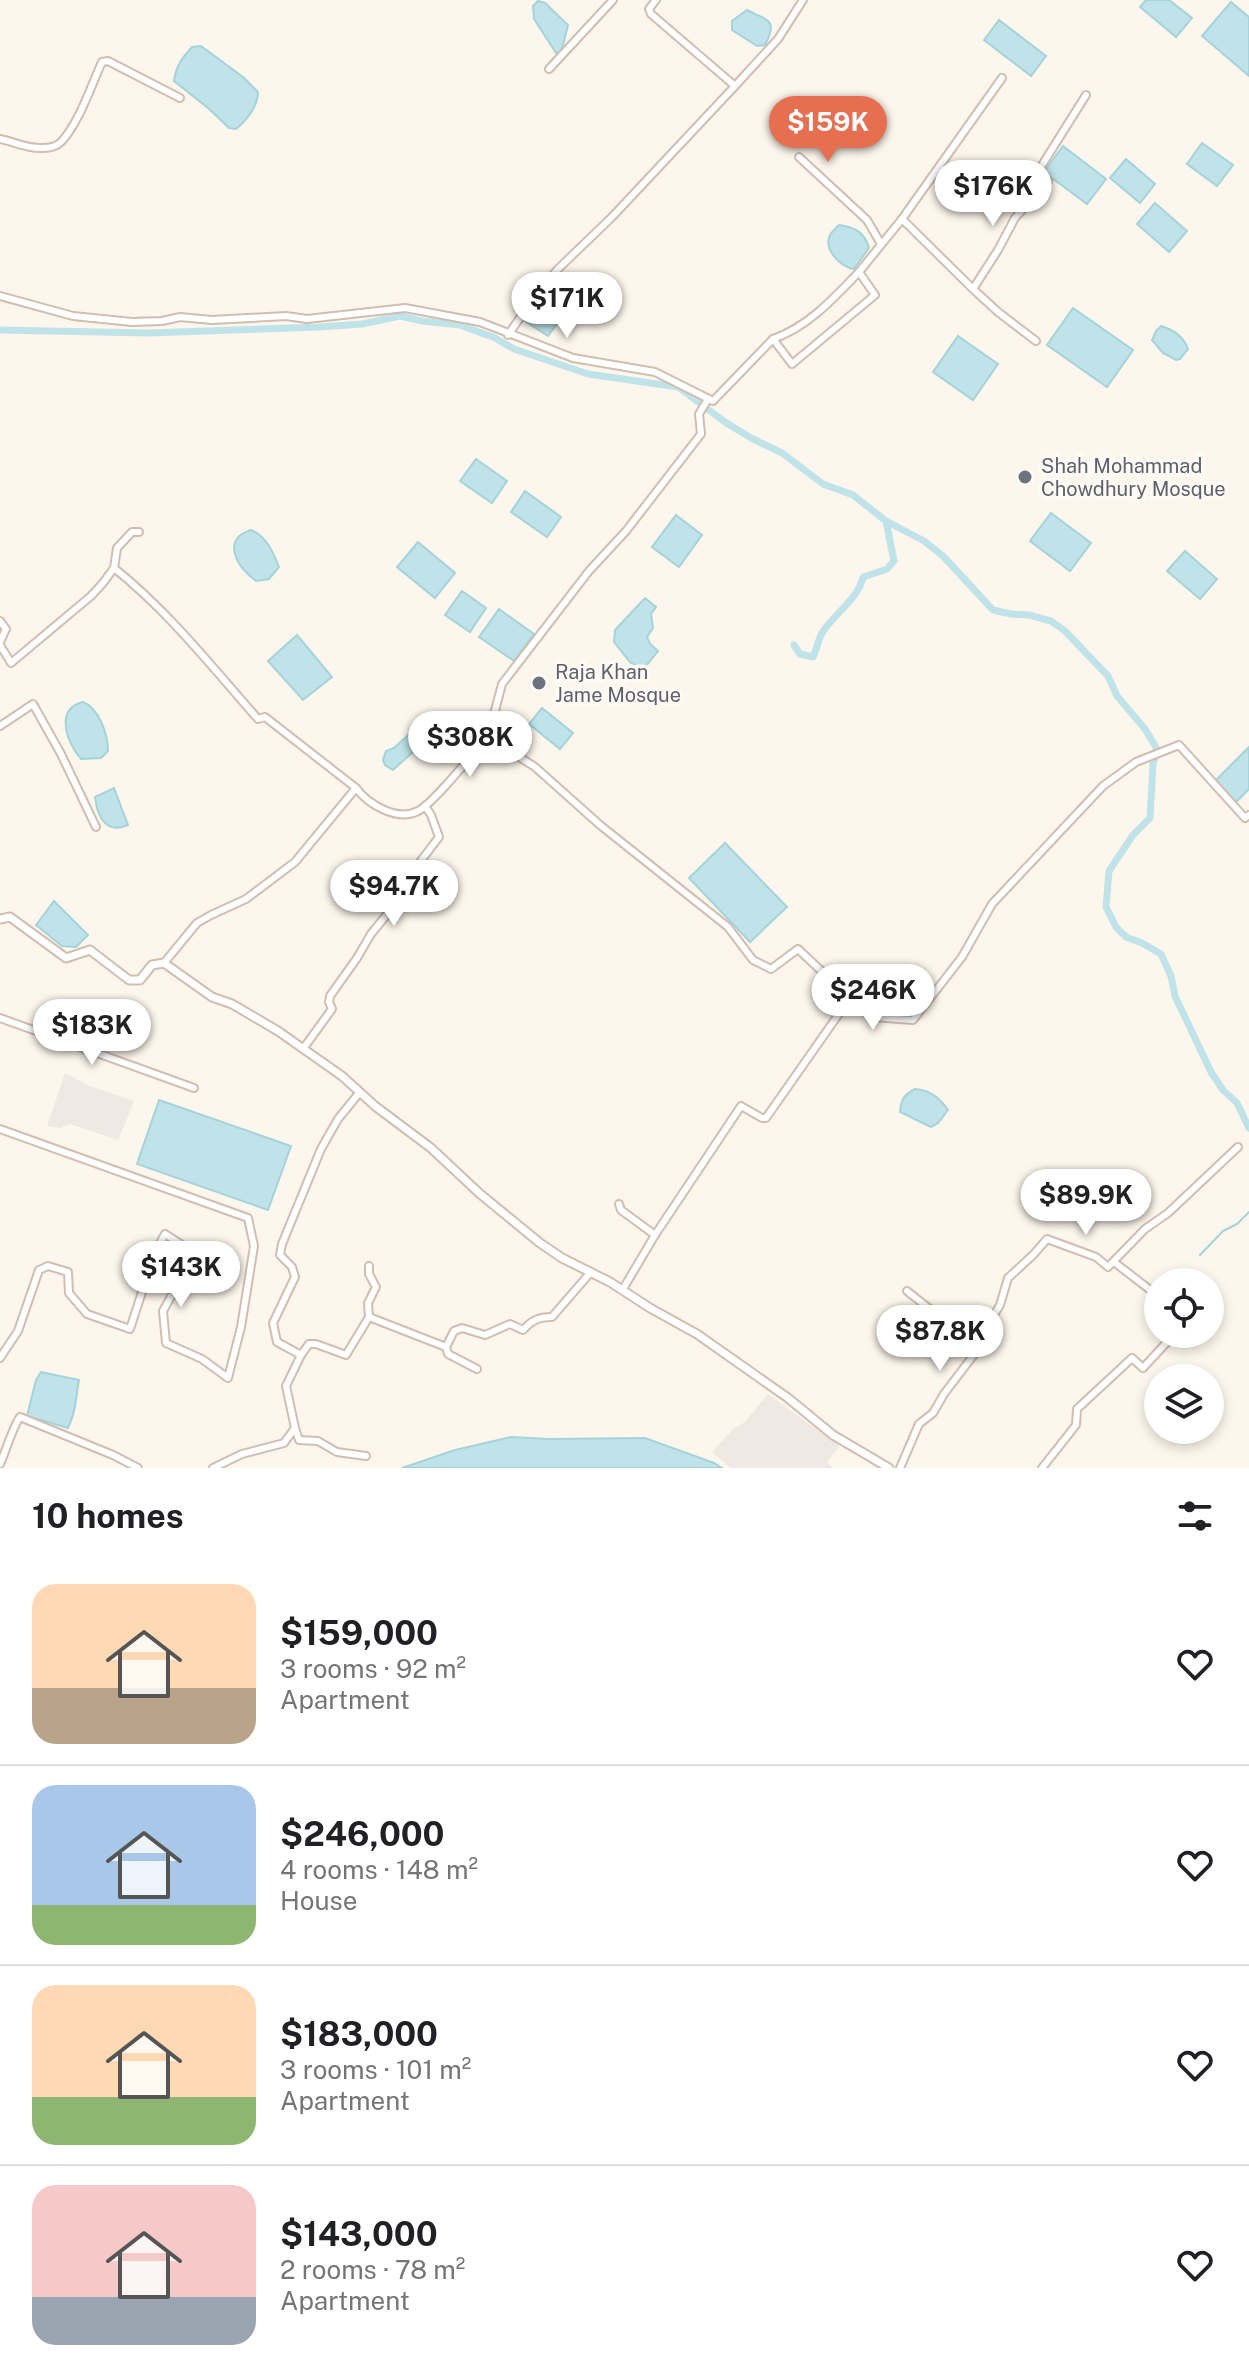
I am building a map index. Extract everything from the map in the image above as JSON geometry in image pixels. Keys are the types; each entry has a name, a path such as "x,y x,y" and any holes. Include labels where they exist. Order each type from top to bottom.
{"street":[{"path":"549,69 613,0"},
{"path":"656,0 649,9 651,14 735,86"},
{"path":"508,335 558,269 612,217 778,39 803,0"},
{"path":"0,139 23,147 43,149 60,143 102,62 108,61 180,98"},
{"path":"0,296 73,316 132,322 180,317 212,320 286,316 307,319 405,308 480,322 573,358 655,372 713,401 773,339 789,334 802,325 859,272 902,219 1002,78"},
{"path":"973,289 1015,218 1048,181 1039,170 1086,95"},
{"path":"799,157 867,220 881,244"},
{"path":"902,219 998,312 1036,341"},
{"path":"773,339 792,364 875,295 859,272"},
{"path":"114,568 189,639 258,719 265,717 377,806 392,812 416,812 488,737 502,684 701,434 699,414 708,399"},
{"path":"0,621 6,629 0,643 11,663 91,596 114,568 117,548 132,532 139,532"},
{"path":"0,726 33,704 96,827"},
{"path":"488,737 535,767 600,825 728,927 753,960 771,969 798,949 872,1017 913,1020 962,957 992,904 1103,786 1136,762 1179,745 1235,808 1245,818 1249,815"},
{"path":"0,919 10,917 66,958 90,950 129,980 140,980 152,965 164,963 197,923 246,899 295,862 356,788"},
{"path":"303,1049 332,1009 330,996 371,934 423,869 420,862 439,837 425,806"},
{"path":"164,963 194,986 232,1004 342,1076 540,1243 697,1334 788,1398 833,1435 889,1468"},
{"path":"623,1289 741,1106 766,1118 850,998"},
{"path":"0,1018 194,1088"},
{"path":"301,1355 277,1342 273,1323 295,1277 292,1267 280,1255 282,1244 321,1149 338,1119 360,1092"},
{"path":"0,1129 248,1218 254,1246 241,1327 228,1378 202,1359 166,1343 163,1311 183,1275 190,1250 165,1234 155,1252 130,1329 87,1314 69,1293 68,1272 48,1266 39,1270 18,1331 0,1358"},
{"path":"900,1468 919,1424 933,1413 990,1335 988,1325 1000,1305 1008,1278 1047,1239 1096,1257 1108,1267 1145,1229 1168,1213 1238,1147"},
{"path":"619,1204 621,1210 655,1235"},
{"path":"1114,1262 1144,1285"},
{"path":"366,1456 337,1452 318,1441 299,1440 286,1386 309,1344 346,1355 369,1317 368,1303 376,1287 369,1274 369,1266"},
{"path":"477,1369 448,1354 446,1347 454,1331 462,1328 485,1335 510,1324 523,1330 541,1317 552,1317 591,1272"},
{"path":"907,1291 979,1348"},
{"path":"369,1317 446,1347"},
{"path":"1042,1468 1076,1425 1077,1409 1132,1358 1143,1368 1162,1348"},
{"path":"0,1464 20,1417 138,1468"},
{"path":"213,1468 242,1454 284,1443 295,1428"}],"shaded area":[{"path":"65,1073 90,1086 134,1101 118,1140 70,1124 60,1128 47,1126"},
{"path":"768,1394 840,1446 827,1462 833,1468 731,1468 712,1452 734,1428 745,1422"}],"water":[{"path":"1146,0 1169,0 1192,18 1176,37 1140,7"},
{"path":"538,1 545,3 568,25 561,53 556,53 534,19 533,6"},
{"path":"1231,2 1249,17 1249,76 1202,36"},
{"path":"747,10 769,22 771,31 765,45 757,46 732,30 732,21"},
{"path":"999,20 1046,56 1031,76 984,40"},
{"path":"201,46 258,92 251,112 236,129 229,128 174,81 185,55 192,47"},
{"path":"1202,143 1233,165 1217,186 1187,164"},
{"path":"1063,146 1106,179 1087,204 1044,172"},
{"path":"1126,159 1155,184 1140,203 1110,178"},
{"path":"1155,203 1187,231 1169,252 1137,224"},
{"path":"839,225 858,232 869,248 854,269 839,261 831,252 828,241"},
{"path":"539,301 561,318 548,336 525,321"},
{"path":"1073,308 1133,350 1107,387 1047,345"},
{"path":"1161,326 1184,340 1188,349 1180,359 1163,353 1152,340"},
{"path":"958,336 998,364 973,400 933,372"},
{"path":"476,459 507,481 492,503 460,481"},
{"path":"525,491 561,517 547,537 511,512"},
{"path":"1051,513 1091,543 1070,571 1030,541"},
{"path":"676,515 702,535 679,567 652,547"},
{"path":"251,530 265,541 279,567 269,579 256,581 249,576 235,554 236,540"},
{"path":"418,542 455,573 435,598 397,567"},
{"path":"1185,551 1217,579 1200,599 1167,571"},
{"path":"462,591 486,608 470,632 445,615"},
{"path":"645,598 656,607 651,614 653,628 647,637 658,651 640,669 614,642 615,630"},
{"path":"499,609 534,634 514,661 479,637"},
{"path":"297,635 332,677 303,700 268,661"},
{"path":"83,702 94,710 104,730 108,751 101,758 81,759 68,736 68,712"},
{"path":"542,708 573,733 560,749 529,724"},
{"path":"415,729 424,737 415,750 393,770 385,765 386,751 394,748"},
{"path":"1249,747 1249,789 1236,802 1215,781"},
{"path":"114,788 128,825 114,828 104,822 95,797"},
{"path":"725,843 787,907 750,942 689,878"},
{"path":"54,901 88,935 76,947 62,946 36,925"},
{"path":"915,1089 934,1095 948,1110 931,1127 900,1112 904,1098"},
{"path":"159,1100 291,1146 268,1210 137,1164"},
{"path":"41,1372 79,1380 68,1428 27,1416"},
{"path":"511,1437 645,1438 722,1468 402,1468 455,1450"}],"waterway":[{"path":"0,330 149,333 319,327 362,324 400,316 460,325 514,349 588,374 678,387 725,422 782,453 823,484 853,495 886,521 924,541 943,556 993,610 1051,621 1065,631 1108,676 1117,696 1145,729 1157,749 1153,764 1150,818 1133,835 1109,871 1106,907 1116,927 1126,937 1161,954 1171,976 1175,996 1211,1072 1237,1103 1249,1128"},
{"path":"794,645 800,654 813,657 822,633 857,592 863,577 887,569 894,561 886,521"},
{"path":"1200,1255 1223,1231 1237,1224 1249,1212"}],"place":[{"name":"Shah Mohammad Chowdhury Mosque","path":"1025,477"},
{"name":"Raja Khan Jame Mosque","path":"539,683"}]}
